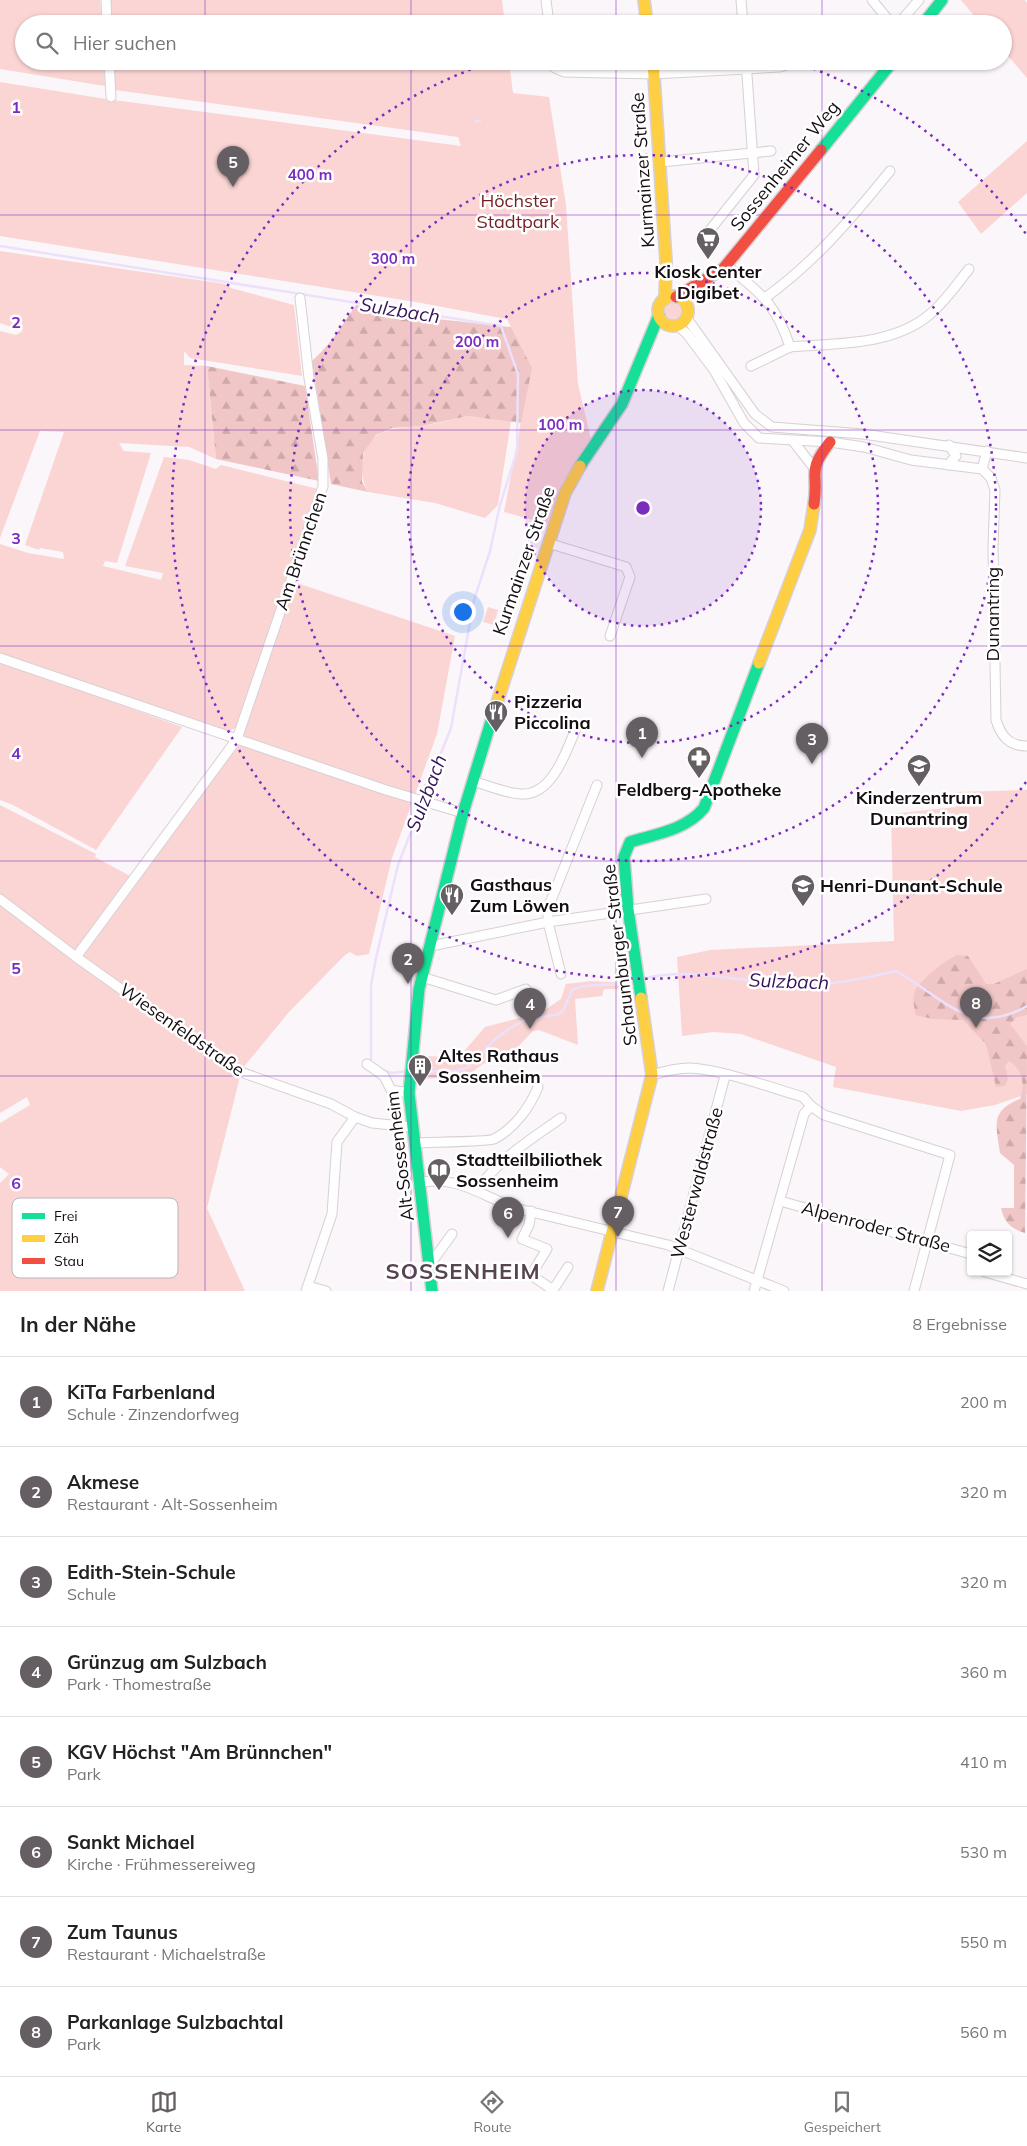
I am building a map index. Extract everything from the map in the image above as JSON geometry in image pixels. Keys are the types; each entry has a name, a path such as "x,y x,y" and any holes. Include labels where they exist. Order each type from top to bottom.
{"main road":[{"path":"644,0 646,15"},
{"path":"929,15 940,0"},
{"name":"Kurmainzer Straße","path":"462,813 548,543 570,483 622,404 652,334 659,315 660,304 672,297 663,282 666,274 654,70"},
{"name":"Sossenheimer Weg","path":"672,297 694,286 726,265 886,70"},
{"path":"652,334 680,319 694,286 676,282 666,274"},
{"path":"672,297 684,301 680,319"},
{"path":"659,315 680,319"},
{"path":"814,468 830,442"},
{"name":"Schaumburger Straße","path":"597,1291 652,1075 639,973 628,909 624,857 630,842 684,825 695,819 704,808 718,778 757,667 810,530 815,499 814,468"},
{"name":"Alt-Sossenheim","path":"432,1291 431,1264 418,1183 408,1080 422,977 462,813"}],"street":[{"path":"106,0 107,15"},
{"path":"546,0 548,15"},
{"path":"742,0 743,15"},
{"path":"872,0 885,15"},
{"path":"906,15 919,0"},
{"path":"110,70 111,97"},
{"path":"560,70 564,72 654,74 691,70"},
{"path":"706,235 754,175 746,70"},
{"path":"660,162 771,151"},
{"path":"765,298 808,265 840,233 890,171"},
{"path":"726,265 765,298 780,318 790,347"},
{"path":"751,366 790,347 869,340 892,335 911,328 929,315 969,269"},
{"name":"Am Brünnchen","path":"76,956 237,739 323,486 323,459 309,378 300,298"},
{"path":"680,319 687,334 746,400 755,414 766,424 779,429 864,434 1027,458"},
{"path":"723,376 745,425 759,438 830,442 871,449 911,460 982,469 987,451"},
{"path":"738,412 738,408 746,400"},
{"path":"745,425 755,414"},
{"path":"793,441 814,468"},
{"path":"948,465 956,456 949,445"},
{"name":"Dunantring","path":"982,469 995,485 993,547 996,720 1001,734 1009,742 1027,746"},
{"path":"548,543 626,567 630,577 610,636"},
{"path":"0,658 386,790 418,798 462,813"},
{"path":"472,781 520,794 535,793 560,765 577,726"},
{"path":"561,974 548,922 548,908 597,784"},
{"name":"Wiesenfeldstraße","path":"0,899 224,1064 252,1078 331,1104 355,1117 372,1123 412,1127"},
{"path":"430,943 436,945 548,922 706,899"},
{"path":"422,977 496,1000 526,989"},
{"path":"366,1064 384,1076 391,1090 409,1092"},
{"path":"652,1075 675,1069 692,1068 803,1096 811,1106 824,1115 950,1155 914,1291"},
{"name":"Westerwaldstraße","path":"668,1291 725,1076"},
{"path":"414,1143 493,1140 514,1124 527,1108 538,1087"},
{"path":"754,1291 804,1114 811,1106"},
{"path":"326,1291 307,1289 332,1214 337,1142 355,1117"},
{"path":"478,1190 494,1169 526,1141 561,1118"},
{"path":"418,1183 437,1181 478,1190 503,1204 680,1249 784,1291"},
{"name":"Alpenroder Straße","path":"780,1201 967,1253"},
{"path":"531,1211 522,1239 547,1249 531,1275 553,1290 568,1267"},
{"path":"431,1264 452,1234"},
{"path":"999,1276 1027,1284"}],"green space":[{"path":"0,0 100,0 101,15 15,15 15,70 104,70 105,86 0,69"},
{"path":"111,0 502,0 504,15 112,15"},
{"path":"961,0 1025,0 1027,3 1027,78 1012,60 1012,15 974,15"},
{"name":"Höchster Stadtpark","path":"114,70 510,70 513,93 549,97 566,205 578,384 591,439 563,482 547,524 504,512 531,368 505,315 506,319 416,302 0,236 0,82 106,99 461,146 458,137 115,90"},
{"path":"1027,141 1027,193 981,234 958,202"},
{"path":"0,251 225,284 231,288 294,305 302,376 190,358 184,351 184,365 207,366 216,459 189,447 119,443 124,451 151,453 117,563 105,561 103,566 161,580 163,573 125,566 164,457 189,460 216,469 221,465 318,489 237,727 228,732 0,653 0,544 28,553 64,559 63,552 40,548 39,550 25,545 64,432 40,431 0,538 0,331 16,335 23,331 0,323"},
{"path":"673,303 681,311 673,319 665,311"},
{"path":"356,305 410,316 511,327 532,368 521,423 468,416 422,426 392,428 376,435 363,453 362,482 368,492 331,484 312,361 331,341"},
{"path":"207,366 305,386 319,481 216,459"},
{"path":"468,416 511,421 498,505 485,518 435,503 368,492 363,480 362,466 368,444 374,438 391,430 428,425"},
{"path":"294,582 455,636 437,734 392,858 369,954 357,956 350,952 345,955 289,1012 242,1069 207,1208 245,1291 0,1291 0,1183 9,1174 0,1167 0,1123 30,1105 27,1097 0,1113 0,904 76,963 239,745"},
{"path":"488,607 498,610 494,625 483,622"},
{"path":"0,663 182,727 96,850 13,805 0,800"},
{"path":"1027,790 1027,1094 995,1105 961,1111 833,1087 836,1067 741,1034 713,1032 682,1036 677,957 710,950 894,941 891,814 956,807 955,792"},
{"path":"0,805 96,854 95,857 130,876 129,882 76,953 0,899"},
{"path":"957,955 968,956 986,984 994,984 1027,969 1027,1015 1017,1017 1010,1024 1027,1046 1025,1233 1009,1224 1001,1208 1014,1208 1014,1165 1000,1153 997,1134 999,1114 1010,1104 1020,1099 1022,1078 1020,1073 1009,1061 1005,1066 1008,1079 1005,1086 996,1087 986,1044 963,1020 933,1019 916,1015 915,1012 914,997 918,986 946,961"},
{"path":"631,976 633,989 604,989 602,996 575,999 578,1045 539,1030 533,1031 514,1051 483,1064 468,1075 415,1080 418,1056 459,1057 485,1027 542,1012 561,999 566,984 592,981 623,983"}],"waterway":[{"path":"475,121 480,121"},
{"name":"Sulzbach","path":"0,246 501,326 518,374 517,451 500,505 490,551 474,600 451,728 423,798"},
{"name":"Sulzbach","path":"371,1063 371,986 376,958 398,865 422,804"},
{"name":"Sulzbach","path":"642,979 682,974 782,984 814,985 849,981 896,971 943,1002 973,1016 989,1018 1007,1015 1027,1006"},
{"name":"Sulzbach","path":"416,1071 458,1071 469,1067 494,1040 510,1028 523,1021 559,1014 564,1009 572,990 586,986 634,982"},
{"name":"Sulzbach","path":"382,1070 392,1073 408,1071"}],"traffic: fast":[{"path":"930,15 942,0"},
{"path":"821,150 886,70"},
{"path":"580,466 622,404 659,315"},
{"path":"641,998 628,909 624,857 630,842 660,834 680,826 704,808 759,663"},
{"path":"432,1291 409,1093 419,989 463,813 493,715"}],"traffic: slow":[{"path":"644,0 646,15"},
{"path":"654,70 666,261 665,299"},
{"path":"673,296 683,301 688,311 683,321 673,326 663,321 658,311 663,301 673,296"},
{"path":"493,715 565,493 580,466"},
{"path":"759,663 810,530 814,504"},
{"path":"597,1291 652,1075 641,998"}],"traffic: jam":[{"path":"676,297 723,269 821,150"},
{"path":"814,504 816,467 818,460 830,442"}],"place":[{"name":"KGV Höchst \"Am Brünnchen\"","path":"233,187"},
{"name":"Kiosk Center Digibet","path":"708,260"},
{"name":"Pizzeria Piccolina","path":"496,733"},
{"name":"KiTa Farbenland","path":"642,758"},
{"name":"Edith-Stein-Schule","path":"812,764"},
{"name":"Feldberg-Apotheke","path":"699,779"},
{"name":"Kinderzentrum Dunantring","path":"919,787"},
{"name":"Henri-Dunant-Schule","path":"803,907"},
{"name":"Gasthaus Zum Löwen","path":"452,916"},
{"name":"Akmese","path":"408,984"},
{"name":"Parkanlage Sulzbachtal","path":"976,1028"},
{"name":"Grünzug am Sulzbach","path":"530,1029"},
{"name":"Altes Rathaus Sossenheim","path":"420,1087"},
{"name":"Stadtteilbiliothek Sossenheim","path":"439,1191"},
{"name":"Zum Taunus","path":"618,1237"},
{"name":"Sankt Michael","path":"508,1238"}],"district":[{"name":"SOSSENHEIM","path":"463,1271"}]}
